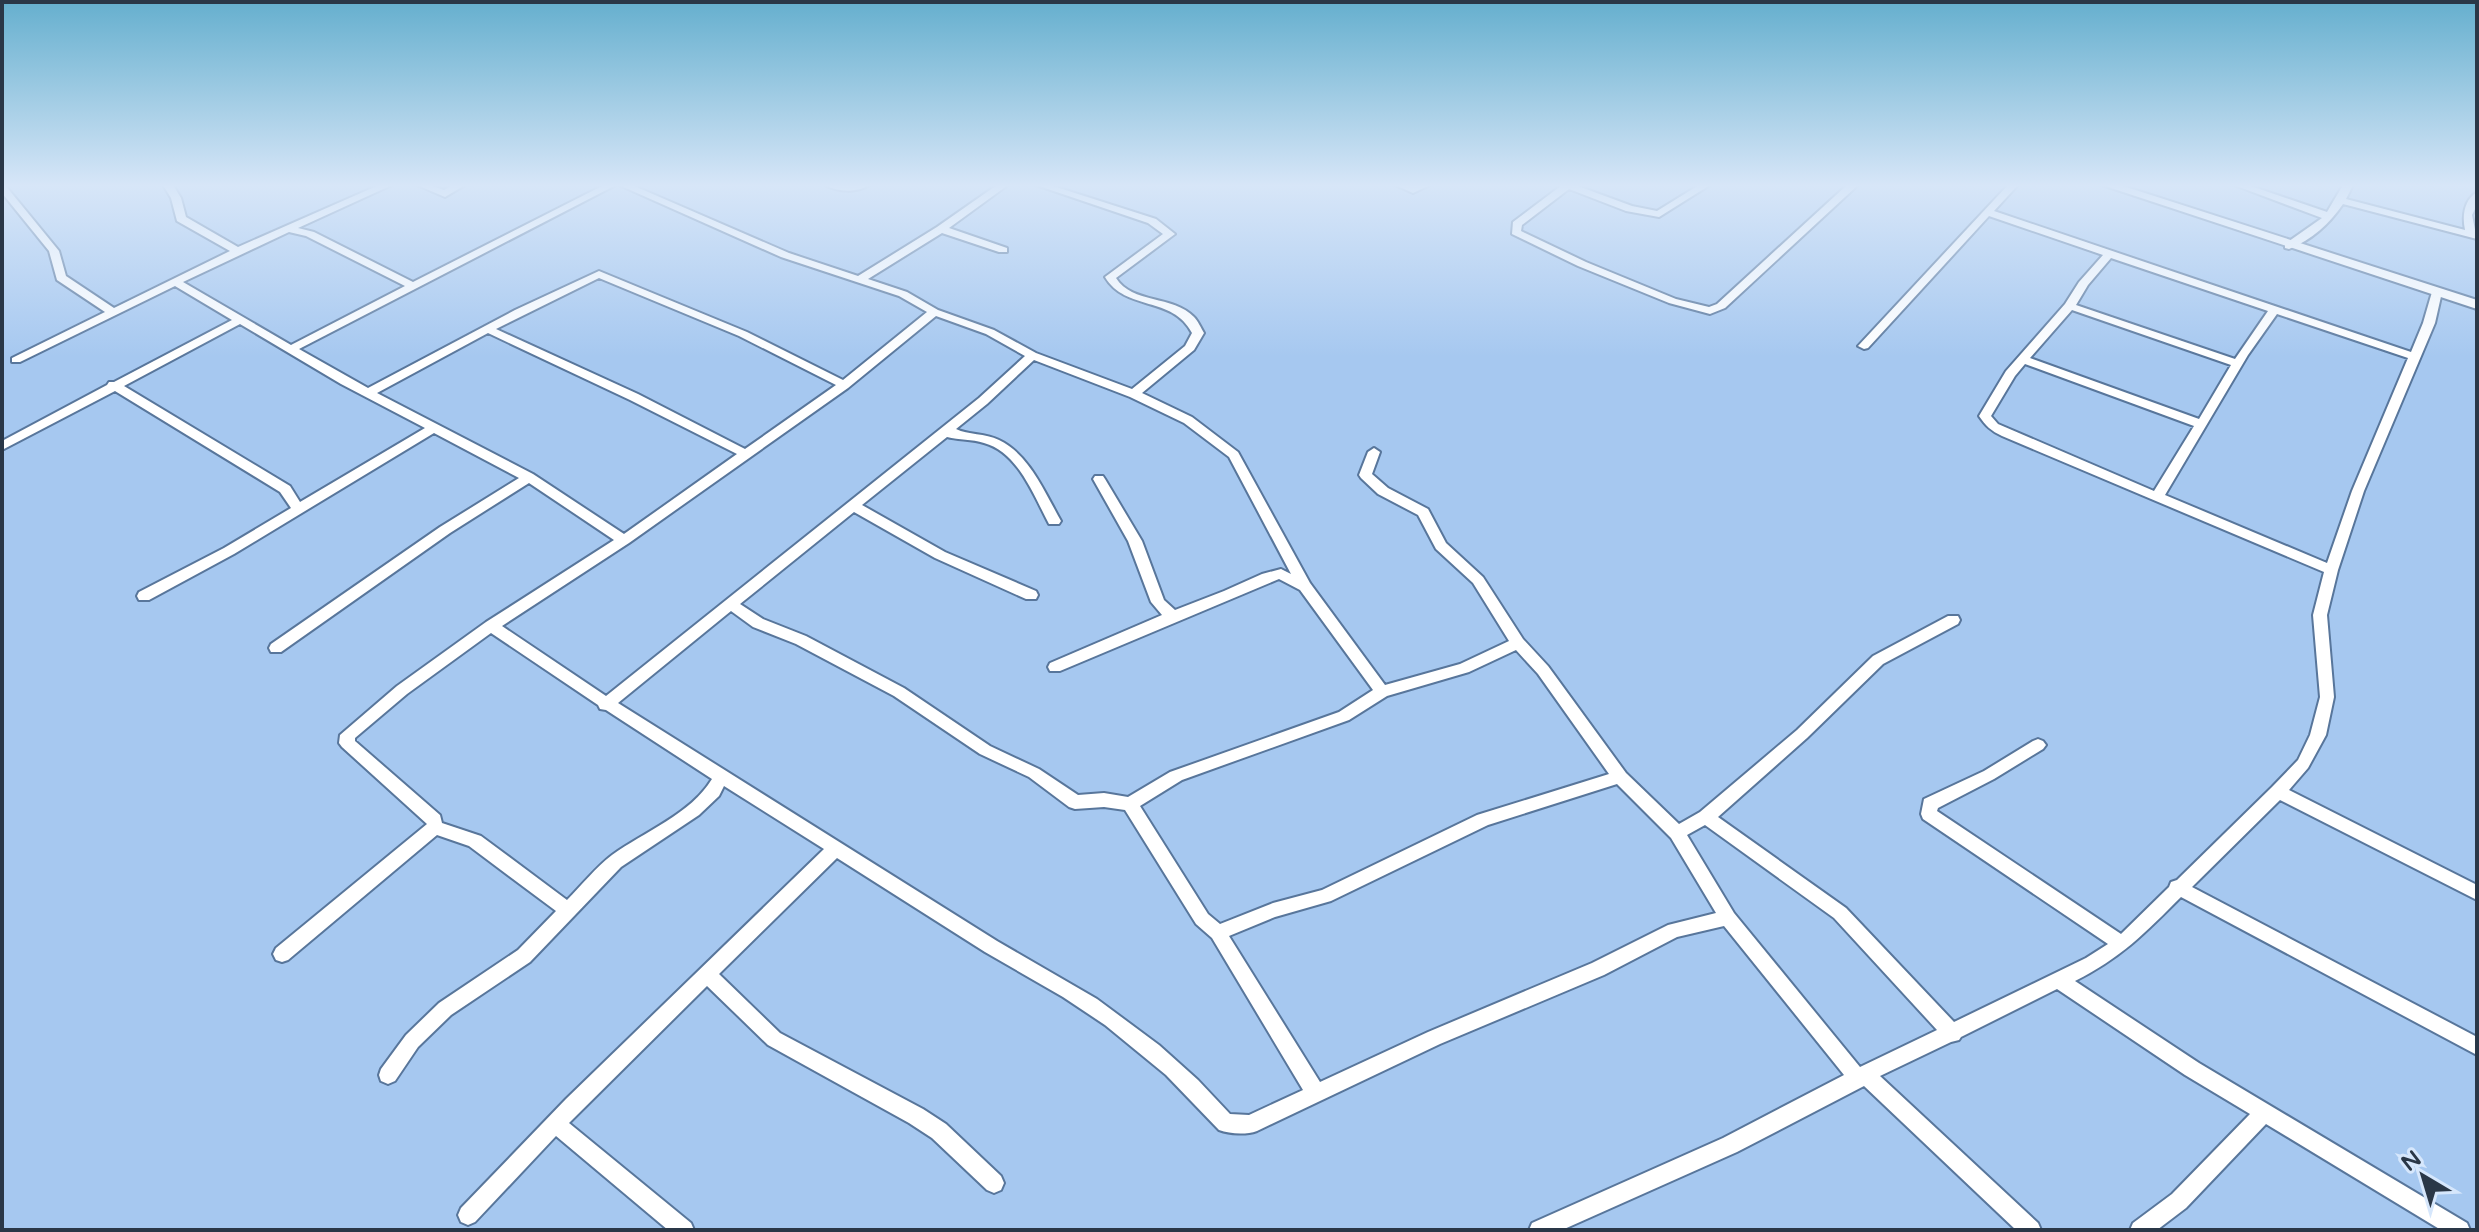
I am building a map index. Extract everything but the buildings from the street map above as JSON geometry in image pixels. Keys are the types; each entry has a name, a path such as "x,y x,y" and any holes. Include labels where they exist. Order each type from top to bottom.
{"street":[{"path":"48,242 54,251 61,278 114,313"},
{"path":"223,242 238,251"},
{"path":"16,360 258,242"},
{"path":"327,242 411,285"},
{"path":"293,348 496,242"},
{"path":"756,242 903,294 934,312 990,332 1032,355 1134,394 1188,420 1234,455 1305,586 1382,692"},
{"path":"859,280 919,242"},
{"path":"981,242 1003,250"},
{"path":"1134,394 1190,348 1198,333 1184,312 1122,291 1110,277 1158,242"},
{"path":"1533,242 1648,290 1710,311 1721,306 1790,242"},
{"path":"1864,346 1961,242"},
{"path":"2078,242 2413,356"},
{"path":"2279,242 2477,305"},
{"path":"2289,246 2294,242"},
{"path":"2110,253 2083,284 2070,306 2010,374 1985,416 1994,427 2331,570"},
{"path":"370,392 519,312 599,274 757,340 844,385"},
{"path":"177,283 432,429 529,477 624,540"},
{"path":"1539,1230 1730,1145 1953,1034 2122,944 2177,887 2278,792 2303,764 2318,735 2327,697 2320,615 2331,570 2413,356 2429,323 2437,292"},
{"path":"2070,306 2236,363"},
{"path":"2158,495 2192,445 2236,363 2274,310"},
{"path":"435,827 434,820 346,740 352,730 491,626 624,540 844,385 934,312"},
{"path":"2,446 242,319"},
{"path":"490,330 634,397 744,453"},
{"path":"605,705 949,428 1032,355"},
{"path":"2024,360 2201,424"},
{"path":"113,385 285,489 296,505"},
{"path":"949,428 951,434 982,439 1004,450 1032,482 1054,521"},
{"path":"144,596 296,505 316,498 432,429"},
{"path":"1374,452 1365,475 1383,491 1423,512 1441,546 1478,580 1518,643 1543,670 1620,777 1677,833 1728,918 1862,1077 2031,1230"},
{"path":"276,648 445,530 529,477"},
{"path":"1099,479 1135,541 1158,602 1170,614"},
{"path":"853,506 940,555 1031,595"},
{"path":"1055,667 1170,614 1225,596 1272,575 1281,574 1305,586"},
{"path":"729,603 758,623 801,640 899,692 985,750 1034,773 1075,802 1104,800 1130,804 1176,776 1344,716 1382,692 1464,668 1518,643"},
{"path":"1677,833 1706,817 1802,734 1878,660 1953,620"},
{"path":"491,626 605,705 1002,954 1071,992 1142,1044 1226,1123 1250,1124 1434,1038 1598,969 1674,930 1728,918"},
{"path":"2038,745 1989,775 1930,804 1929,814 2122,944"},
{"path":"388,1075 412,1041 445,1009 514,964 622,857 693,810 713,791 722,776"},
{"path":"1218,933 1273,910 1338,890 1483,820 1620,777"},
{"path":"2278,792 2477,893"},
{"path":"1130,804 1202,919 1218,933 1316,1093"},
{"path":"1706,817 1840,913 1953,1034"},
{"path":"435,827 475,841 568,910"},
{"path":"282,954 435,827"},
{"path":"468,1215 555,1123 835,849"},
{"path":"2177,887 2477,1046"},
{"path":"706,973 774,1039 939,1131 994,1183"},
{"path":"2058,980 2265,1112 2460,1230"},
{"path":"2140,1230 2179,1201 2265,1112"},
{"path":"555,1123 684,1230"}]}
